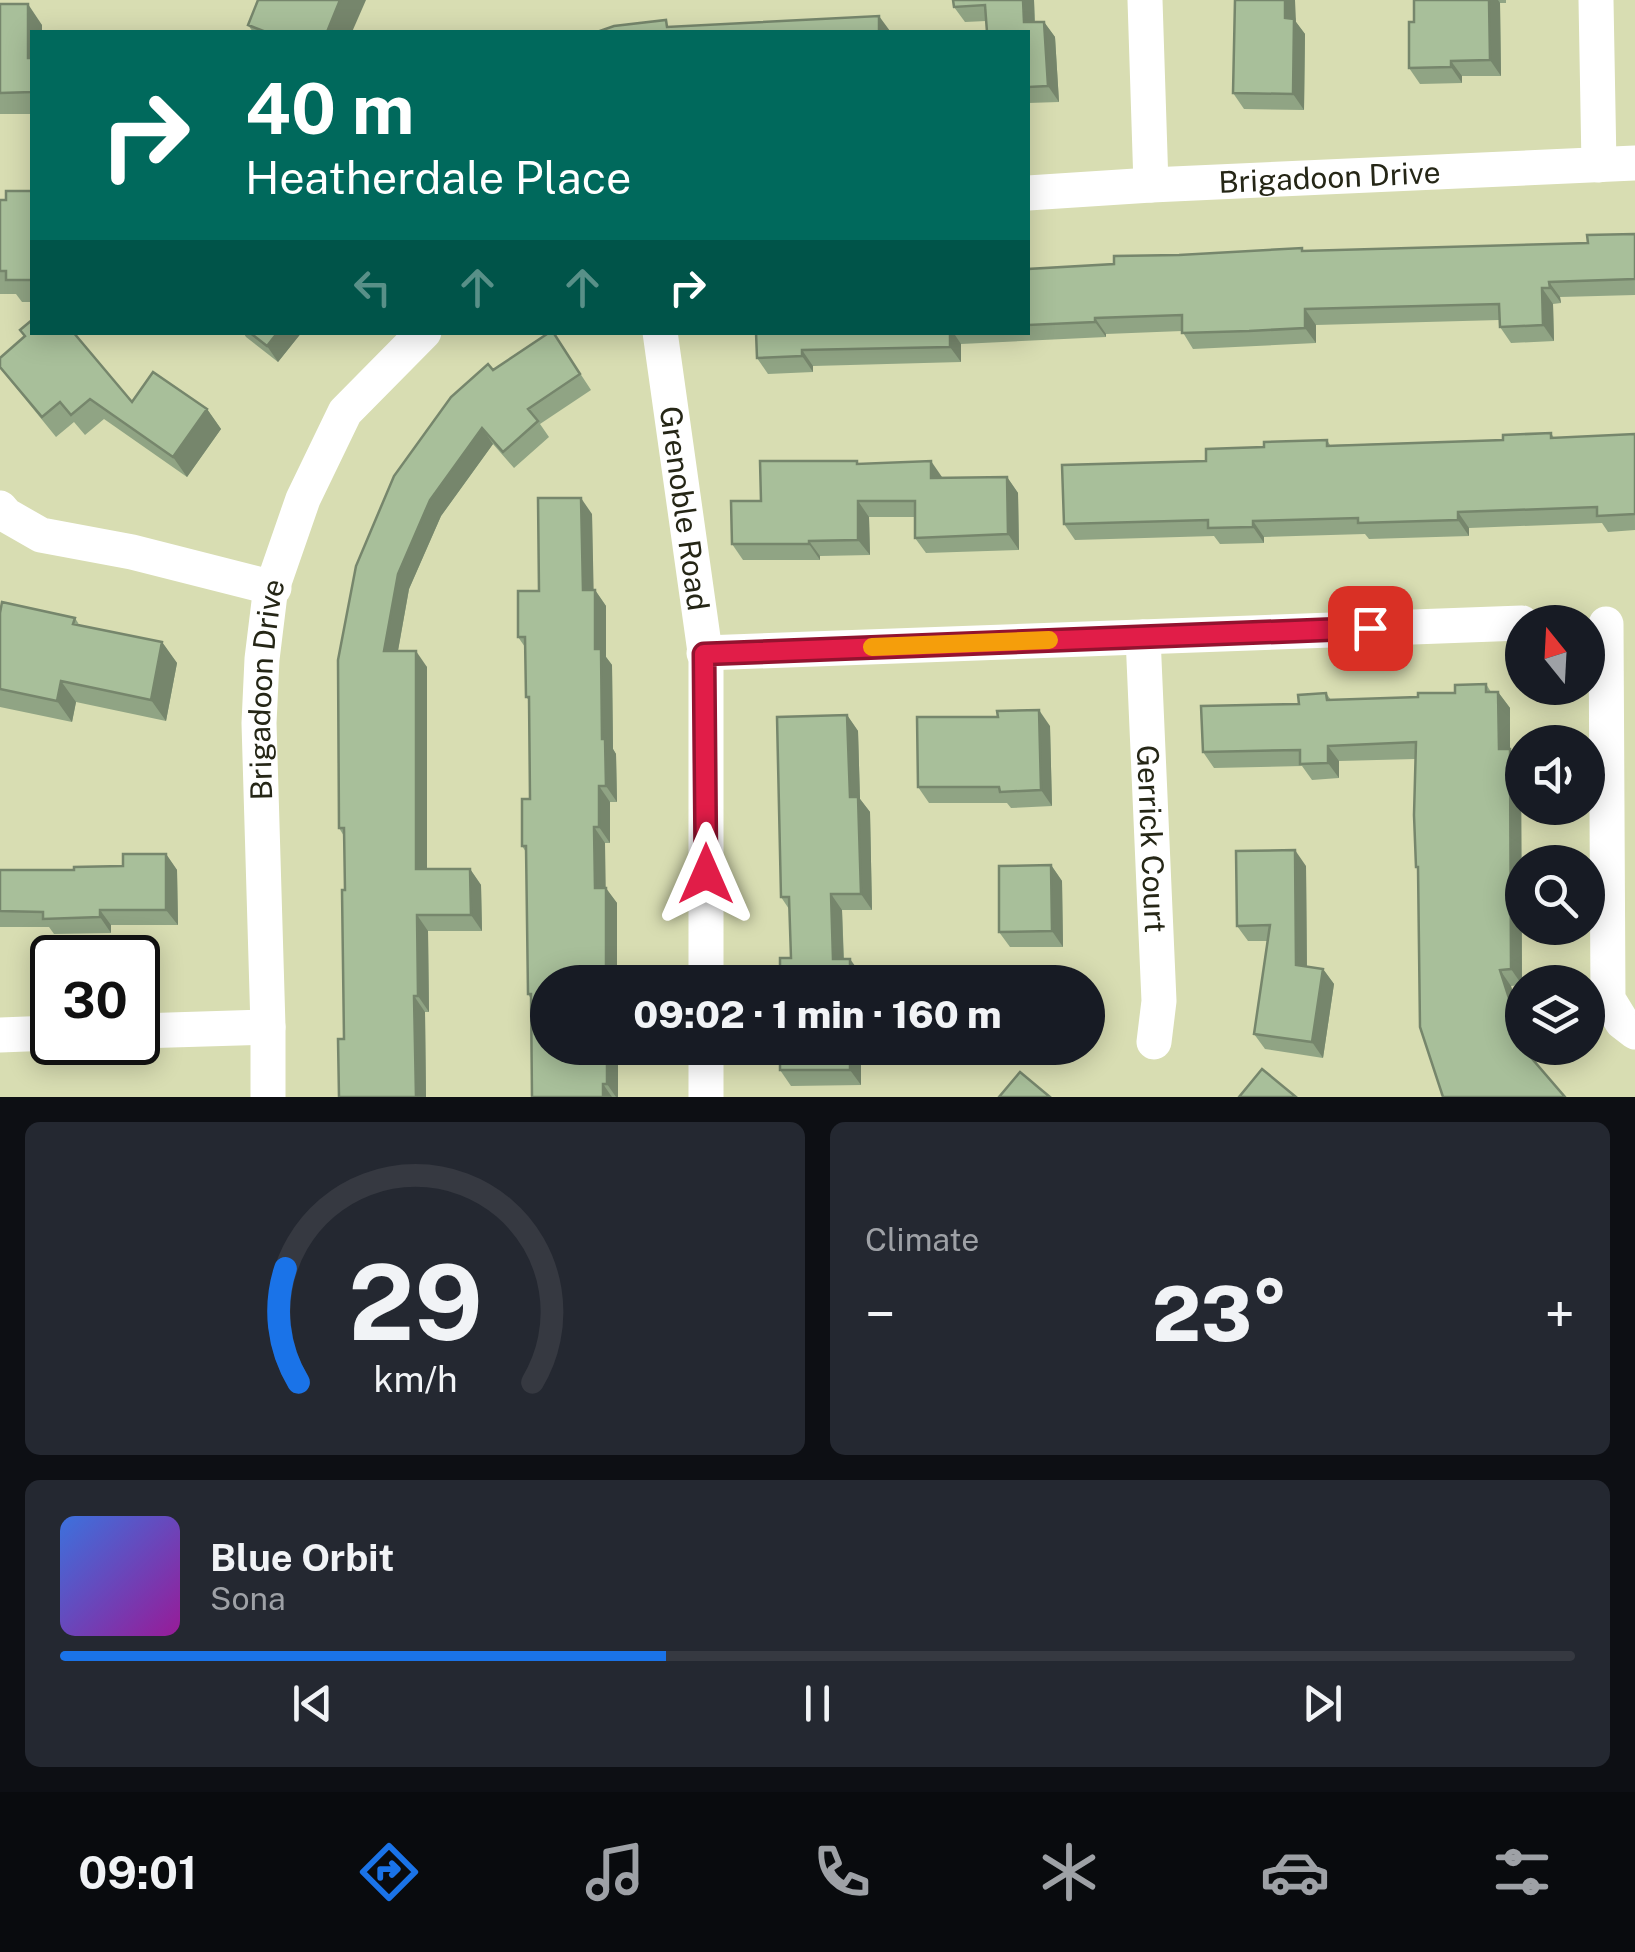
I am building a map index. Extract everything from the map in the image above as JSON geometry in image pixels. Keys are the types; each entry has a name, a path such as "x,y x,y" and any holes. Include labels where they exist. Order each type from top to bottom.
{"street":[{"path":"1145,0 1151,185"},
{"path":"1596,0 1600,164"},
{"name":"Brigadoon Drive","path":"1030,193 1635,163"},
{"name":"Brigadoon Drive","path":"268,1097 260,706 270,594 304,499 345,412 421,335"},
{"name":"Grenoble Road","path":"660,335 704,654 706,965"},
{"path":"0,508 41,535 132,552 274,588"},
{"path":"704,654 1505,624"},
{"path":"1609,624 1608,999 1622,1022 1635,1032"},
{"name":"Gerrick Court","path":"1143,636 1159,1001 1154,1042"},
{"path":"160,1030 268,1028"},
{"path":"0,1035 30,1034"},
{"path":"706,1065 706,1097"}],"building":[{"path":"258,0 340,0 328,30 261,30 248,25"},
{"path":"953,0 1023,0 1024,22 1044,22 1048,86 1030,87 1030,30 987,30 985,5 954,7"},
{"path":"1235,0 1285,0 1285,18 1294,19 1293,94 1233,93"},
{"path":"1414,0 1489,0 1490,60 1451,61 1451,67 1409,68 1409,22 1414,22"},
{"path":"0,4 28,4 30,92 0,93"},
{"path":"879,16 879,30 603,30 666,20 667,27"},
{"path":"6,191 30,191 30,280 6,280 6,271 0,271 0,200 6,200"},
{"path":"1635,234 1635,279 1549,282 1550,288 1542,288 1543,325 1500,327 1499,304 1305,309 1305,328 1249,331 1182,333 1182,315 1030,325 1030,269 1114,264 1114,256 1588,243 1587,235"},
{"path":"30,322 30,335 76,335 132,402 153,372 207,409 173,457 90,399 71,415 60,402 42,417 0,367 0,358 25,336 20,330"},
{"path":"253,335 276,335 267,346"},
{"path":"546,335 555,335 580,374 528,409 538,421 503,452 482,428 430,500 398,574 384,651 416,651 416,869 470,869 471,915 417,915 416,1097 339,1097 338,1039 344,1039 345,890 344,828 339,828 338,660 356,566 394,476 451,397 488,364 493,370"},
{"path":"756,335 950,335 950,347 802,350 802,356 757,358"},
{"path":"1551,433 1551,438 1635,434 1635,514 1597,516 1597,507 1458,512 1458,520 1253,521 1253,527 1208,528 1208,520 1064,524 1062,465 1206,461 1206,449 1264,447 1264,442 1327,440 1327,446 1503,440 1503,435"},
{"path":"760,461 931,461 931,478 1007,477 1008,534 915,538 915,501 858,501 858,540 732,544 731,501 761,501"},
{"path":"538,498 581,498 583,590 595,590 595,649 601,649 606,786 599,786 599,827 594,827 595,888 606,888 606,965 530,965 528,994 522,799 530,799 529,697 525,637 518,637 518,591 539,591"},
{"path":"2,602 75,618 73,624 162,642 151,700 61,681 57,701 0,689"},
{"path":"1486,684 1486,692 1498,692 1499,749 1505,749 1505,825 1510,825 1510,845 1505,845 1505,945 1511,945 1511,965 1500,970 1505,986 1505,1065 1537,1065 1565,1097 1443,1097 1420,1027 1414,815 1416,742 1328,746 1328,763 1300,764 1300,750 1203,752 1201,706 1299,704 1298,695 1326,693 1327,700 1418,697 1418,693 1455,693 1455,685"},
{"path":"1039,710 1041,790 918,787 917,717 998,717 997,711"},
{"path":"847,715 850,797 858,797 861,894 831,894 833,959 850,959 850,965 780,965 780,958 791,958 789,897 781,897 777,717"},
{"path":"1295,850 1296,965 1323,969 1312,1042 1254,1034 1270,925 1237,926 1236,851"},
{"path":"123,854 166,854 166,910 100,910 100,917 43,919 43,912 0,911 0,870 123,866"},
{"path":"1051,865 1052,931 999,932 999,866"},
{"path":"532,1065 607,1065 603,1097 532,1097"},
{"path":"780,1065 850,1065 850,1070 780,1070"},
{"path":"1262,1069 1296,1097 1239,1097"},
{"path":"1020,1072 1050,1097 999,1097"}],"slow traffic":[{"path":"872,647 1049,640"}],"route":[{"path":"706,874 704,654 1370,628"}]}
